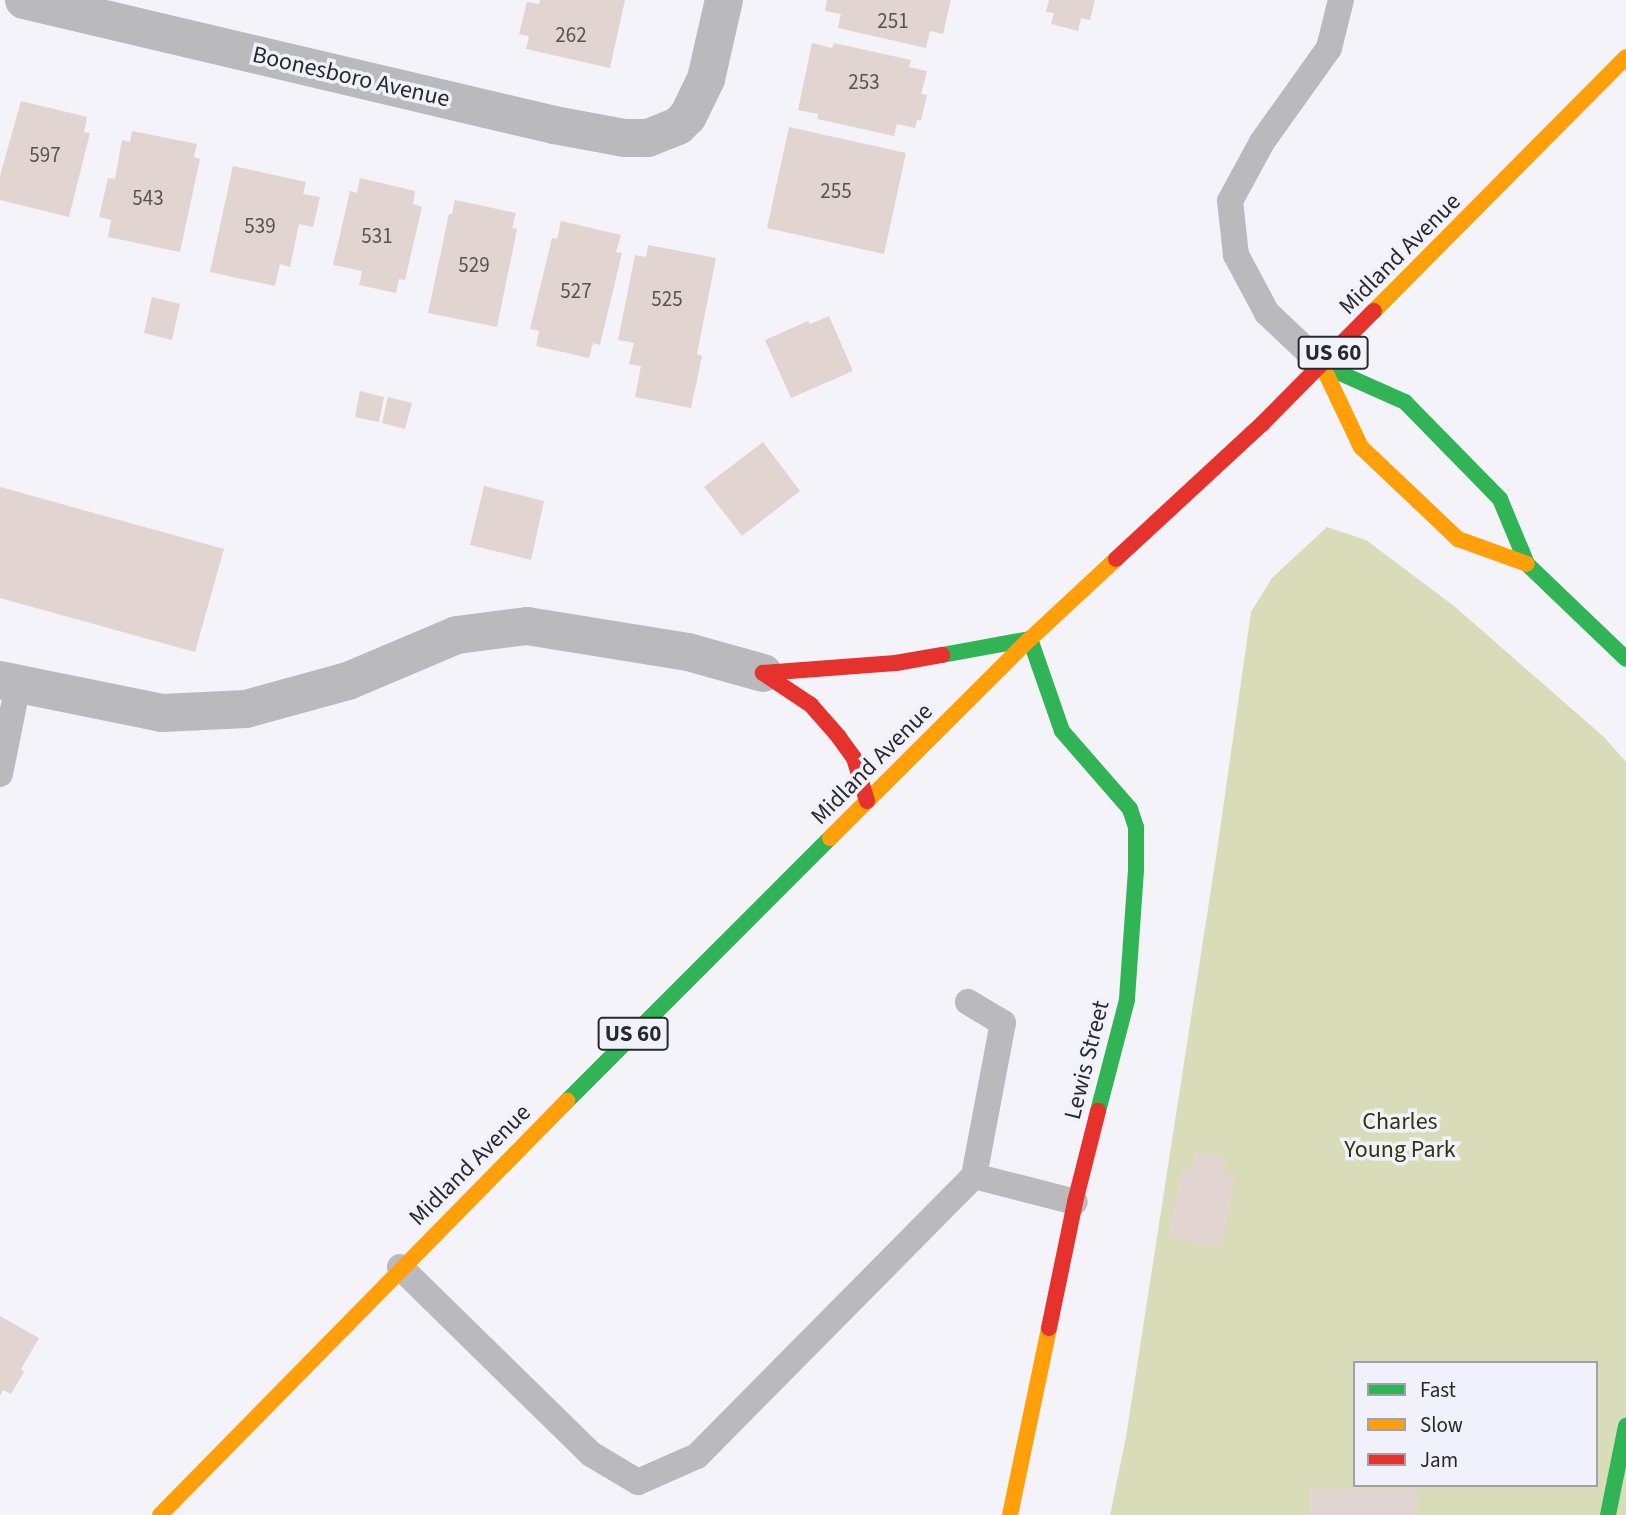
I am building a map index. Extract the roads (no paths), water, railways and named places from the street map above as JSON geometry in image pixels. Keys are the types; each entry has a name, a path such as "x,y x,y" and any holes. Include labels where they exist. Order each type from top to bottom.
{"street":[{"name":"Boonesboro Avenue","path":"24,0 566,127 624,138 648,138 678,126 688,116 706,79 724,0"},
{"name":"Midland Avenue","path":"160,1515 400,1267 867,801 1030,639 1322,365 1626,57"},
{"path":"1322,365 1361,447 1458,539 1527,564"},
{"path":"1322,365 1405,402 1500,499 1527,564 1626,659"},
{"path":"9,682 162,713 246,709 348,681 457,635 527,626 688,652 763,673 811,705 839,737 853,758 867,801"},
{"path":"763,673 896,663 1030,639"},
{"name":"Lewis Street","path":"1010,1515 1075,1202 1126,1000 1136,870 1136,827 1130,808 1062,731 1030,639"},
{"path":"1608,1515 1626,1426"}],"lane":[{"path":"1322,365 1267,313 1236,255 1230,201 1262,142 1329,48 1341,0"},
{"path":"0,774 9,682"},
{"path":"400,1267 591,1454 638,1482 697,1456 974,1176 1003,1023 968,1002"},
{"path":"974,1176 1075,1202"}],"park label":[{"name":"Charles Young Park","path":"1400,1136"}]}
